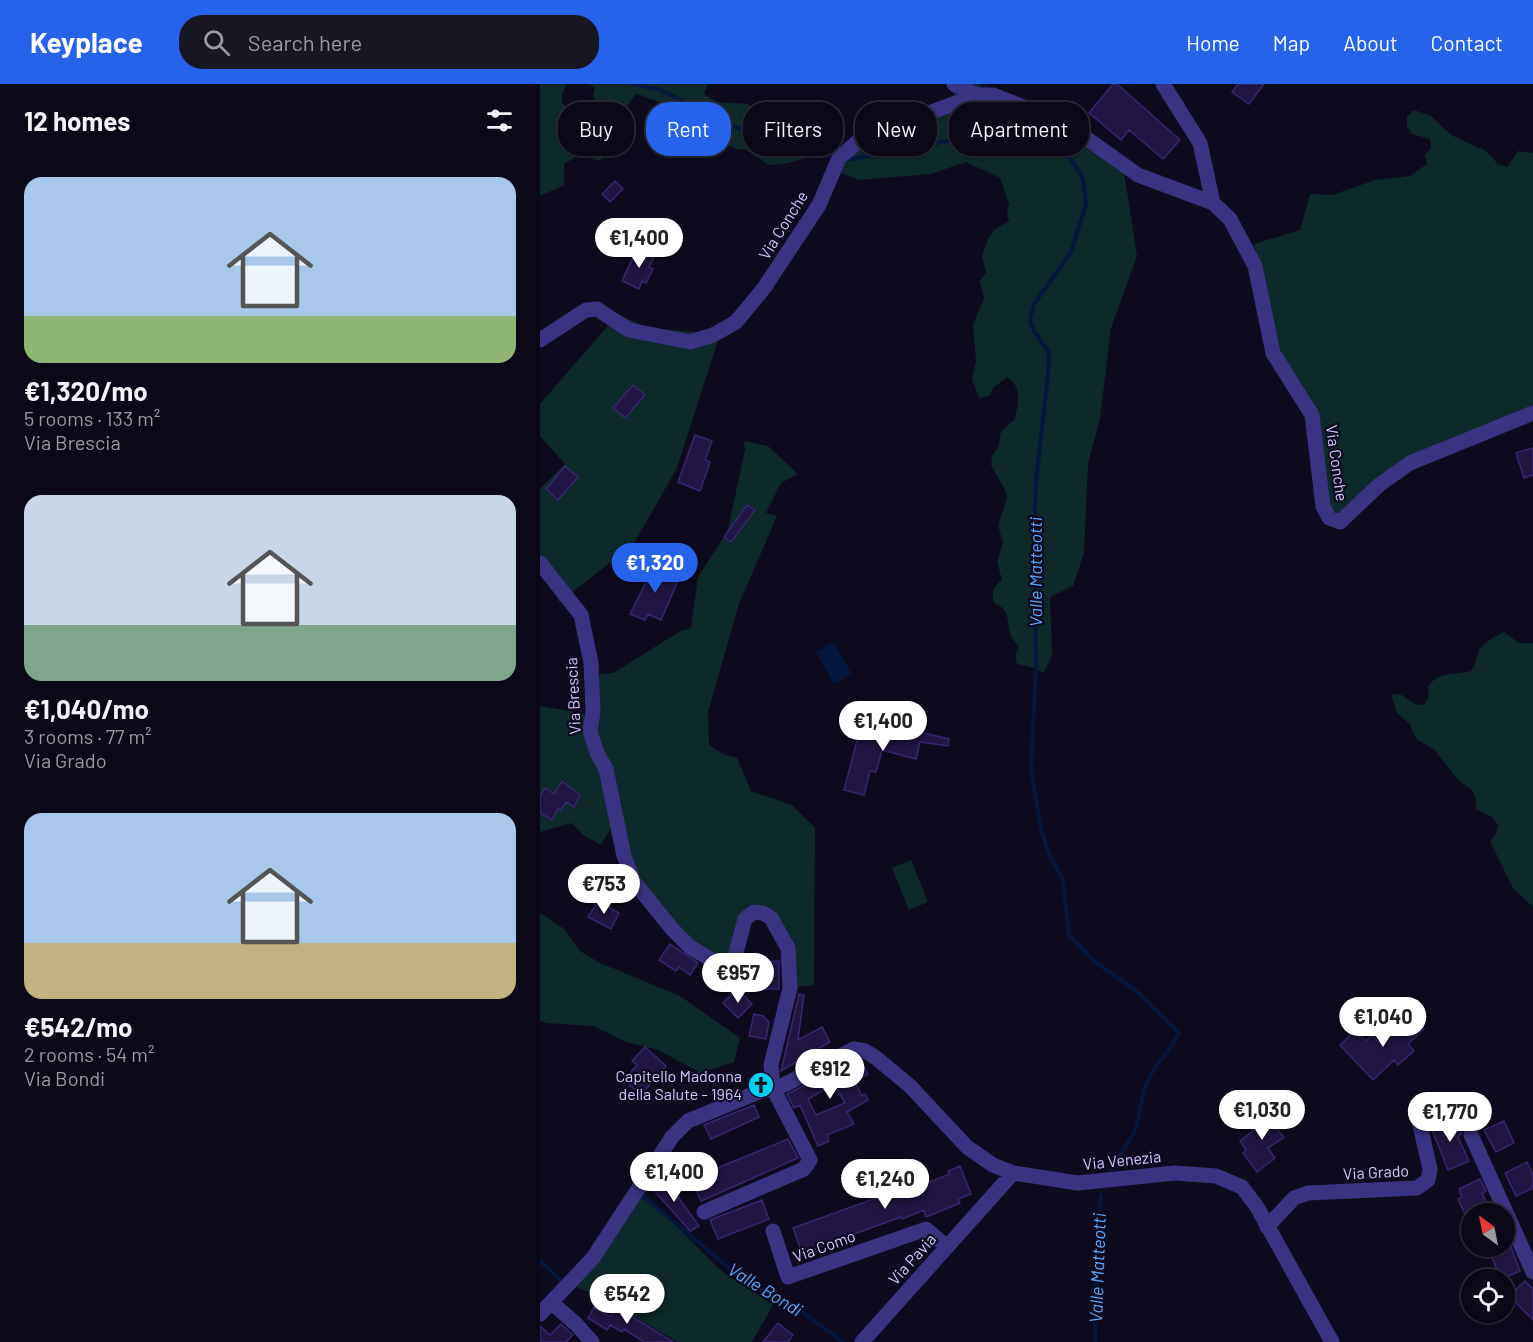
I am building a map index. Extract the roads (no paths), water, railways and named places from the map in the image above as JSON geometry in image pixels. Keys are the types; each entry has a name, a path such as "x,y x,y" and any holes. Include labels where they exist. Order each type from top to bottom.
{"street":[{"path":"954,84 976,95"},
{"path":"1163,84 1200,143 1213,203"},
{"name":"Via Conche","path":"540,340 586,310 597,309 629,330 690,342 713,335 736,322 764,288 819,206 839,158 862,138 976,95 993,95 1065,123 1138,175 1213,203 1230,219 1255,266 1273,353 1312,415 1323,506 1329,518 1340,522 1379,486 1410,462 1533,413"},
{"name":"Via Brescia","path":"540,563 581,615 591,663 590,731 597,753 606,769 624,856 634,882 690,947 720,965 734,960 745,919 754,912 763,913 771,918 788,948 790,988 771,1065 772,1088"},
{"name":"Via Venezia","path":"540,1314 593,1258 672,1137 688,1121 784,1085 854,1049 865,1051 910,1086 967,1147 993,1165 1013,1173 1078,1183 1175,1173 1216,1176 1242,1187 1257,1207 1332,1342"},
{"path":"704,1212 804,1169 810,1160 772,1088"},
{"name":"Via Grado","path":"1267,1227 1294,1198 1308,1193 1417,1188 1428,1180 1430,1169 1417,1112"},
{"path":"1471,1135 1533,1272"},
{"name":"Via Pavia","path":"862,1342 1013,1173"},
{"name":"Via Como","path":"772,1231 788,1277 926,1229 948,1246"},
{"path":"552,1303 592,1342"}],"water":[{"path":"833,642 852,674 834,684 816,652"}],"waterway":[{"name":"Valle Matteotti","path":"632,84 658,89 743,130"},
{"name":"Valle Matteotti","path":"846,160 995,132 1025,135 1056,147 1070,158 1083,178 1086,204 1071,252 1034,304 1030,320 1034,331 1049,353 1036,481 1034,537 1036,665 1031,769 1041,829 1048,852 1063,880 1069,935 1095,962 1134,989 1179,1033 1148,1080 1136,1128 1111,1170"},
{"name":"Valle Bondi","path":"641,1197 642,1195 735,1273 759,1289 792,1304 843,1342"},
{"name":"Valle Matteotti","path":"1095,1342 1095,1256 1101,1195"},
{"name":"Valle Bondi","path":"540,1261 563,1282"}],"place":[{"name":"Capitello Madonna della Salute - 1964","path":"761,1085"}]}
